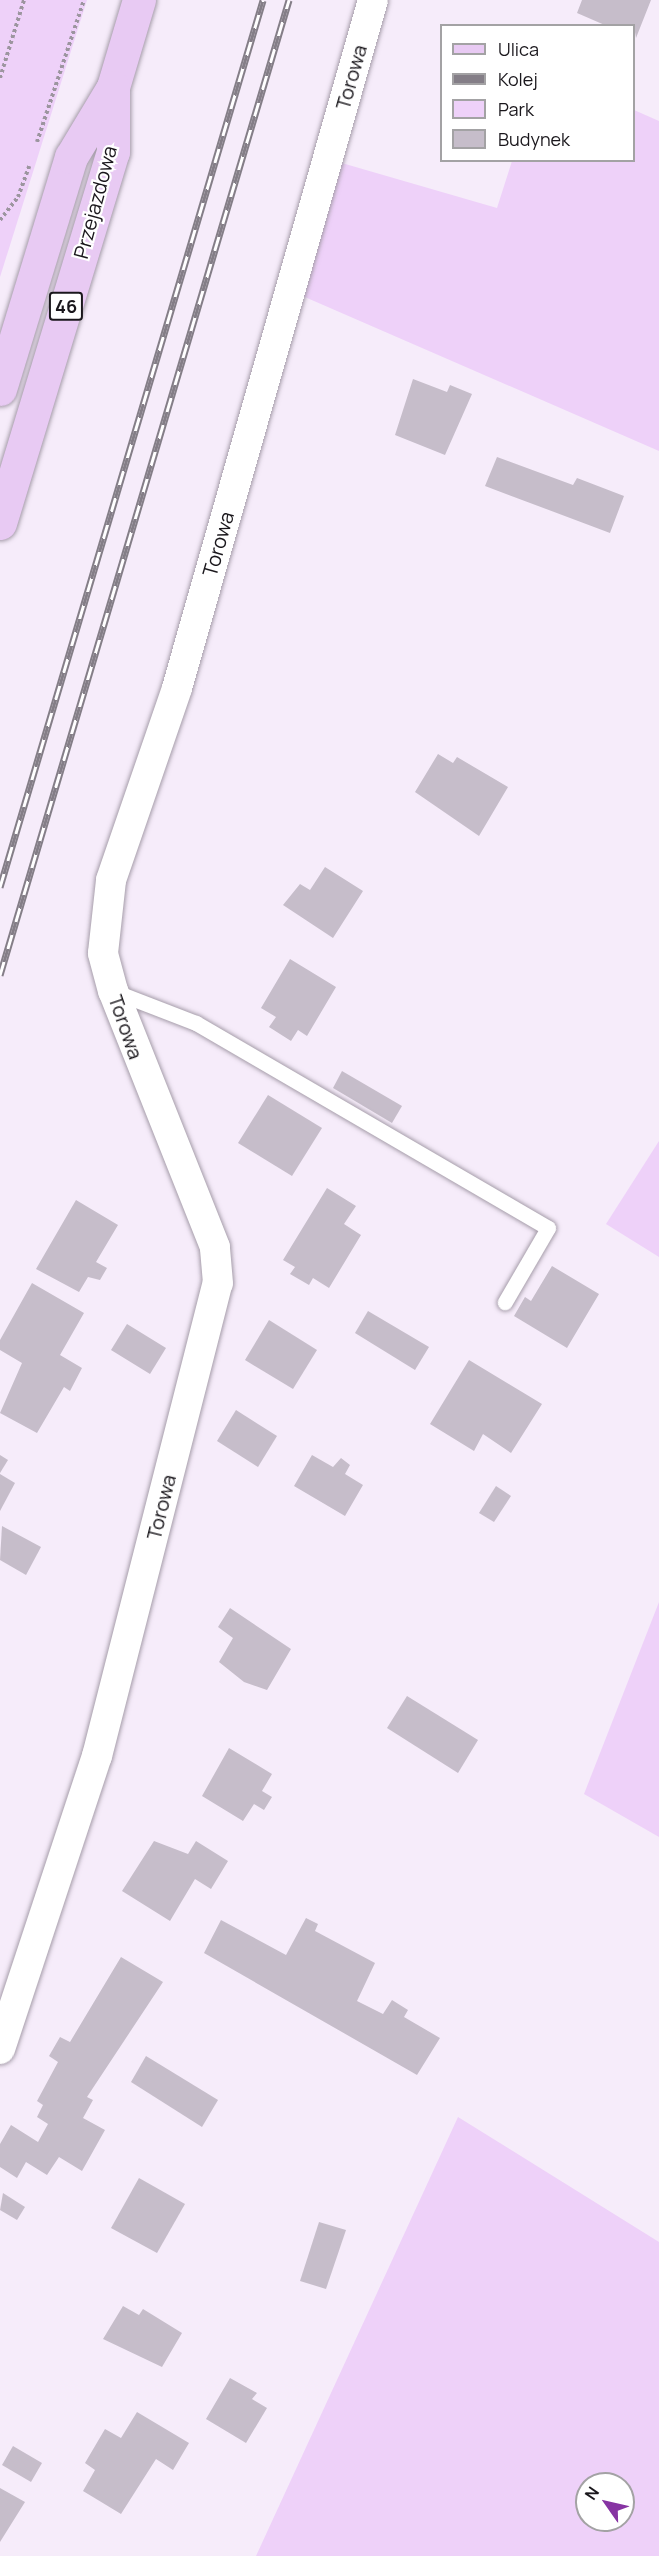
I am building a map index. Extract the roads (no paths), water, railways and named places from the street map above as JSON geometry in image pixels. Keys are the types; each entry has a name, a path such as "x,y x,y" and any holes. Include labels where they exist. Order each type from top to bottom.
{"main road":[{"name":"Przejazdowa","path":"0,389 71,157 113,87 138,0"},
{"name":"Przejazdowa","path":"0,523 113,152 113,87"}],"street":[{"name":"Torowa","path":"0,2049 97,1756 218,1283 215,1247 113,991 103,953 111,880 177,688 373,0"}],"lane":[{"path":"113,991 196,1023 548,1228 505,1302"}],"railway":[{"path":"0,887 263,0"},
{"path":"0,975 289,0"}]}
